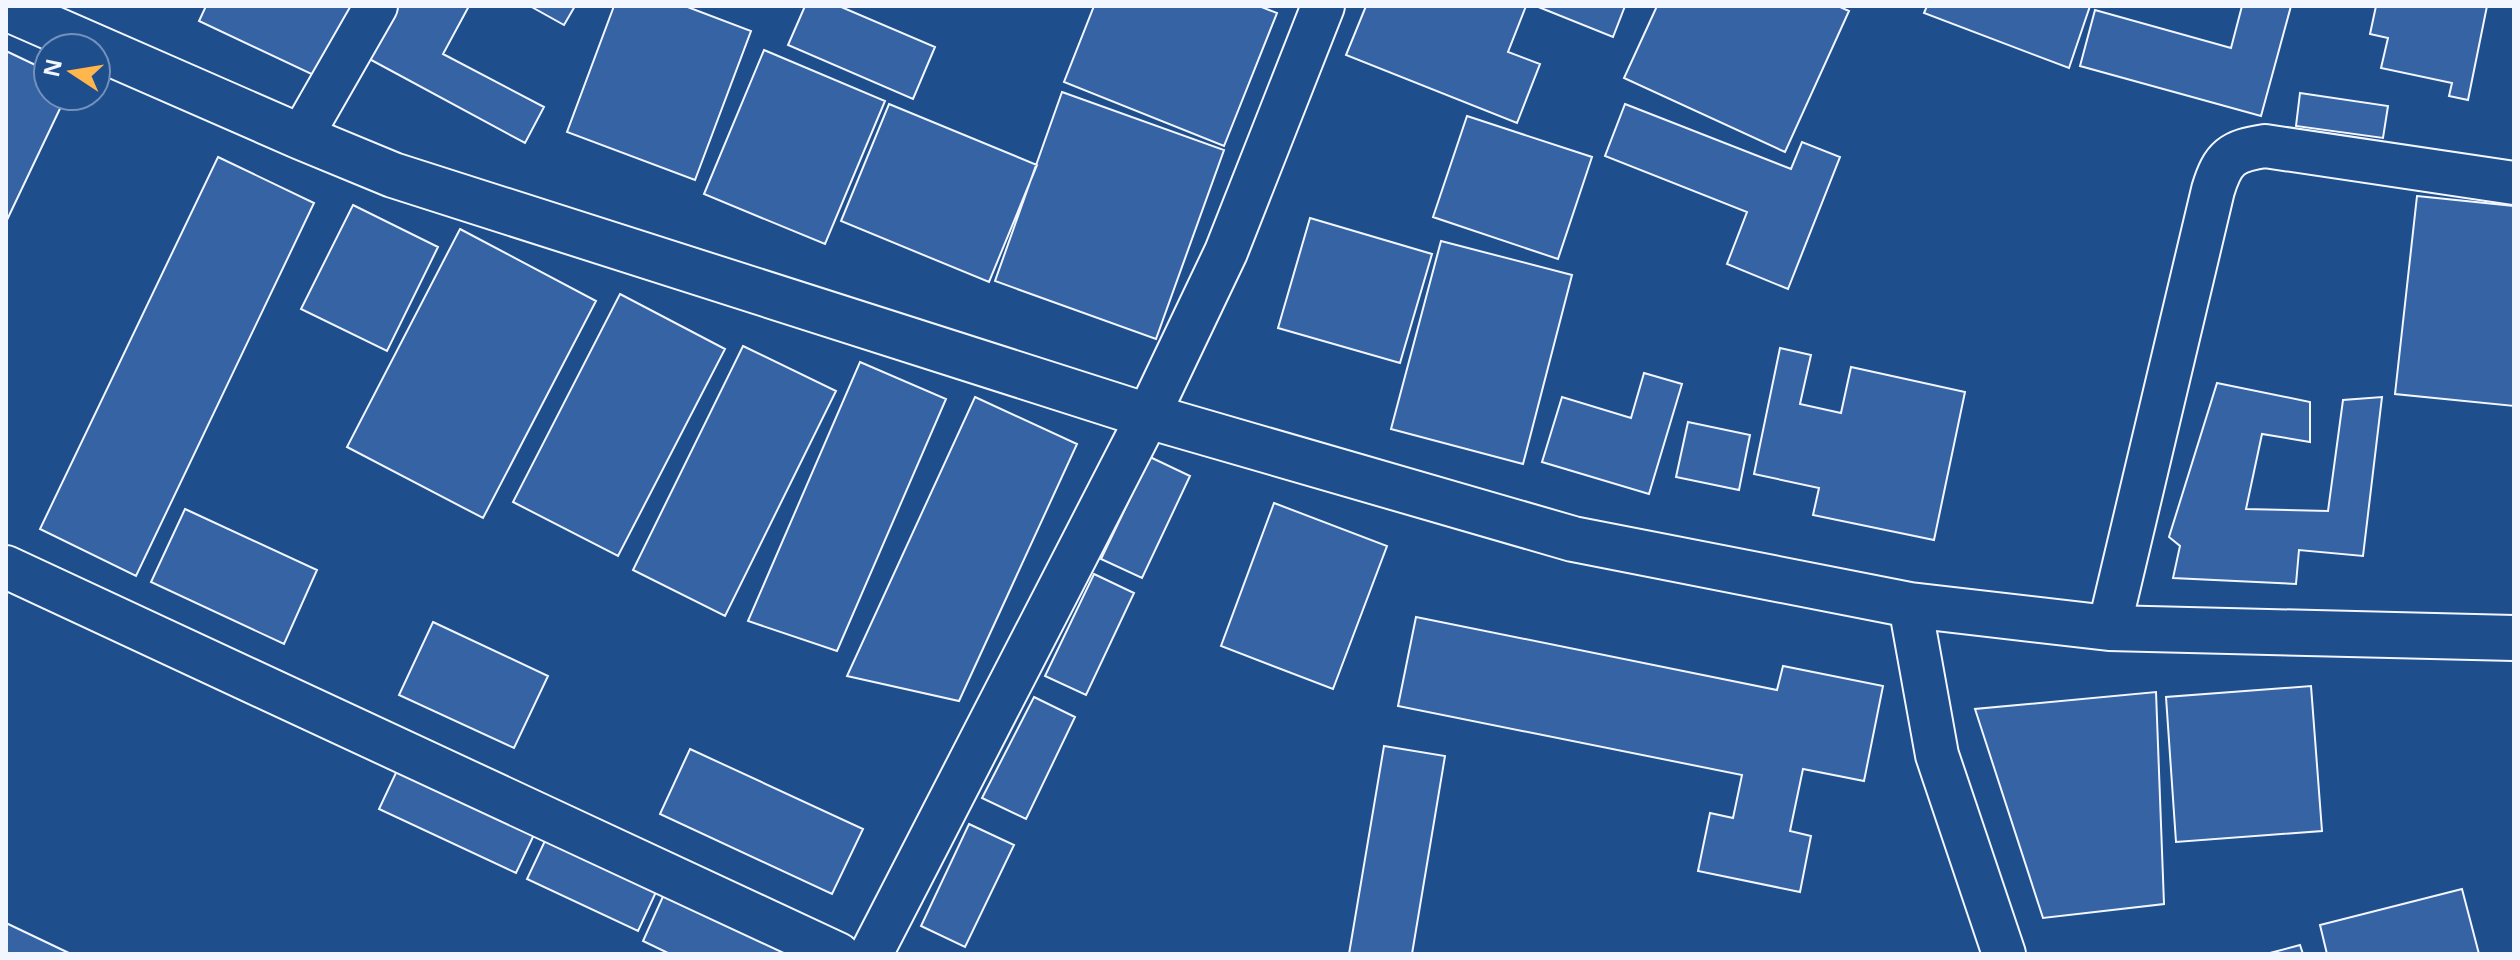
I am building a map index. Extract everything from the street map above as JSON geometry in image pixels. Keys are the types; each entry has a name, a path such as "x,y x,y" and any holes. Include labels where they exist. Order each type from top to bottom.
{"main road":[{"path":"6,8 393,175 1148,416 1573,539 1910,605 2109,628 2514,638"}],"street":[{"path":"301,137 376,6"},
{"path":"871,954 1148,416 1226,252 1323,6"},
{"path":"2109,628 2213,190 2218,173 2228,158 2241,150 2265,146 2514,183"},
{"path":"6,567 838,954"},
{"path":"1910,605 1937,755 2004,954"}],"building":[{"path":"206,6 356,6 322,79 199,21"},
{"path":"389,6 469,6 443,54 544,107 525,143 362,55"},
{"path":"530,6 575,6 564,25"},
{"path":"614,6 685,6 751,31 695,180 567,132"},
{"path":"805,6 839,6 935,47 913,99 788,45"},
{"path":"1094,6 1259,6 1277,13 1224,146 1064,82"},
{"path":"1366,6 1526,6 1508,52 1540,64 1517,123 1346,55"},
{"path":"1536,6 1625,6 1613,37"},
{"path":"1657,6 1838,6 1849,11 1785,152 1624,78"},
{"path":"1927,6 2090,6 2069,68 1924,13"},
{"path":"2242,6 2291,6 2261,116 2080,66 2095,10 2231,48"},
{"path":"2376,6 2487,6 2468,100 2449,96 2452,83 2381,68 2388,38 2370,34"},
{"path":"764,50 885,101 825,244 704,194"},
{"path":"6,51 32,63 32,112 58,112 6,222"},
{"path":"1062,92 1224,150 1156,339 995,281"},
{"path":"2300,93 2388,106 2383,138 2296,126"},
{"path":"889,104 1037,165 989,282 841,221"},
{"path":"1625,104 1791,169 1802,142 1840,157 1788,289 1727,264 1747,212 1605,156"},
{"path":"1467,116 1592,157 1558,259 1433,217"},
{"path":"218,157 314,203 136,576 40,529"},
{"path":"2417,196 2514,206 2514,406 2395,394"},
{"path":"353,205 438,247 387,351 301,309"},
{"path":"1310,218 1432,254 1400,363 1278,328"},
{"path":"460,229 596,301 483,518 347,447"},
{"path":"1441,241 1572,275 1523,464 1391,429"},
{"path":"620,294 725,349 618,556 513,502"},
{"path":"743,346 836,391 725,616 633,570"},
{"path":"1780,348 1811,355 1800,404 1841,413 1851,367 1965,392 1934,540 1813,515 1819,488 1754,474"},
{"path":"860,362 946,399 837,651 748,621"},
{"path":"1644,373 1682,384 1649,494 1542,462 1562,397 1631,418"},
{"path":"2217,383 2310,402 2310,442 2262,434 2246,509 2328,511 2343,400 2382,397 2363,556 2299,550 2296,584 2173,578 2180,546 2169,537"},
{"path":"975,397 1077,444 959,701 847,676"},
{"path":"1688,422 1750,435 1739,490 1676,477"},
{"path":"1150,457 1190,476 1142,578 1101,559"},
{"path":"1274,503 1387,546 1333,689 1221,646"},
{"path":"185,509 317,570 284,644 151,582"},
{"path":"1094,574 1134,593 1086,695 1045,676"},
{"path":"1416,617 1777,690 1783,666 1883,686 1864,781 1803,769 1790,831 1811,836 1800,892 1698,871 1710,813 1733,818 1742,775 1398,706"},
{"path":"433,622 548,676 514,748 399,695"},
{"path":"2311,686 2322,831 2176,842 2166,697"},
{"path":"2156,692 2164,904 2043,918 1975,709"},
{"path":"1034,697 1075,717 1026,819 982,798"},
{"path":"1384,746 1445,756 1412,954 1349,954"},
{"path":"690,749 863,829 832,894 660,814"},
{"path":"402,760 539,824 516,873 379,809"},
{"path":"969,824 1014,845 965,947 921,926"},
{"path":"551,828 662,879 638,931 527,879"},
{"path":"669,883 818,954 670,954 643,941"},
{"path":"2462,889 2479,954 2327,954 2320,925"},
{"path":"6,923 71,954 6,954"},
{"path":"2300,945 2303,954 2266,954"}]}
